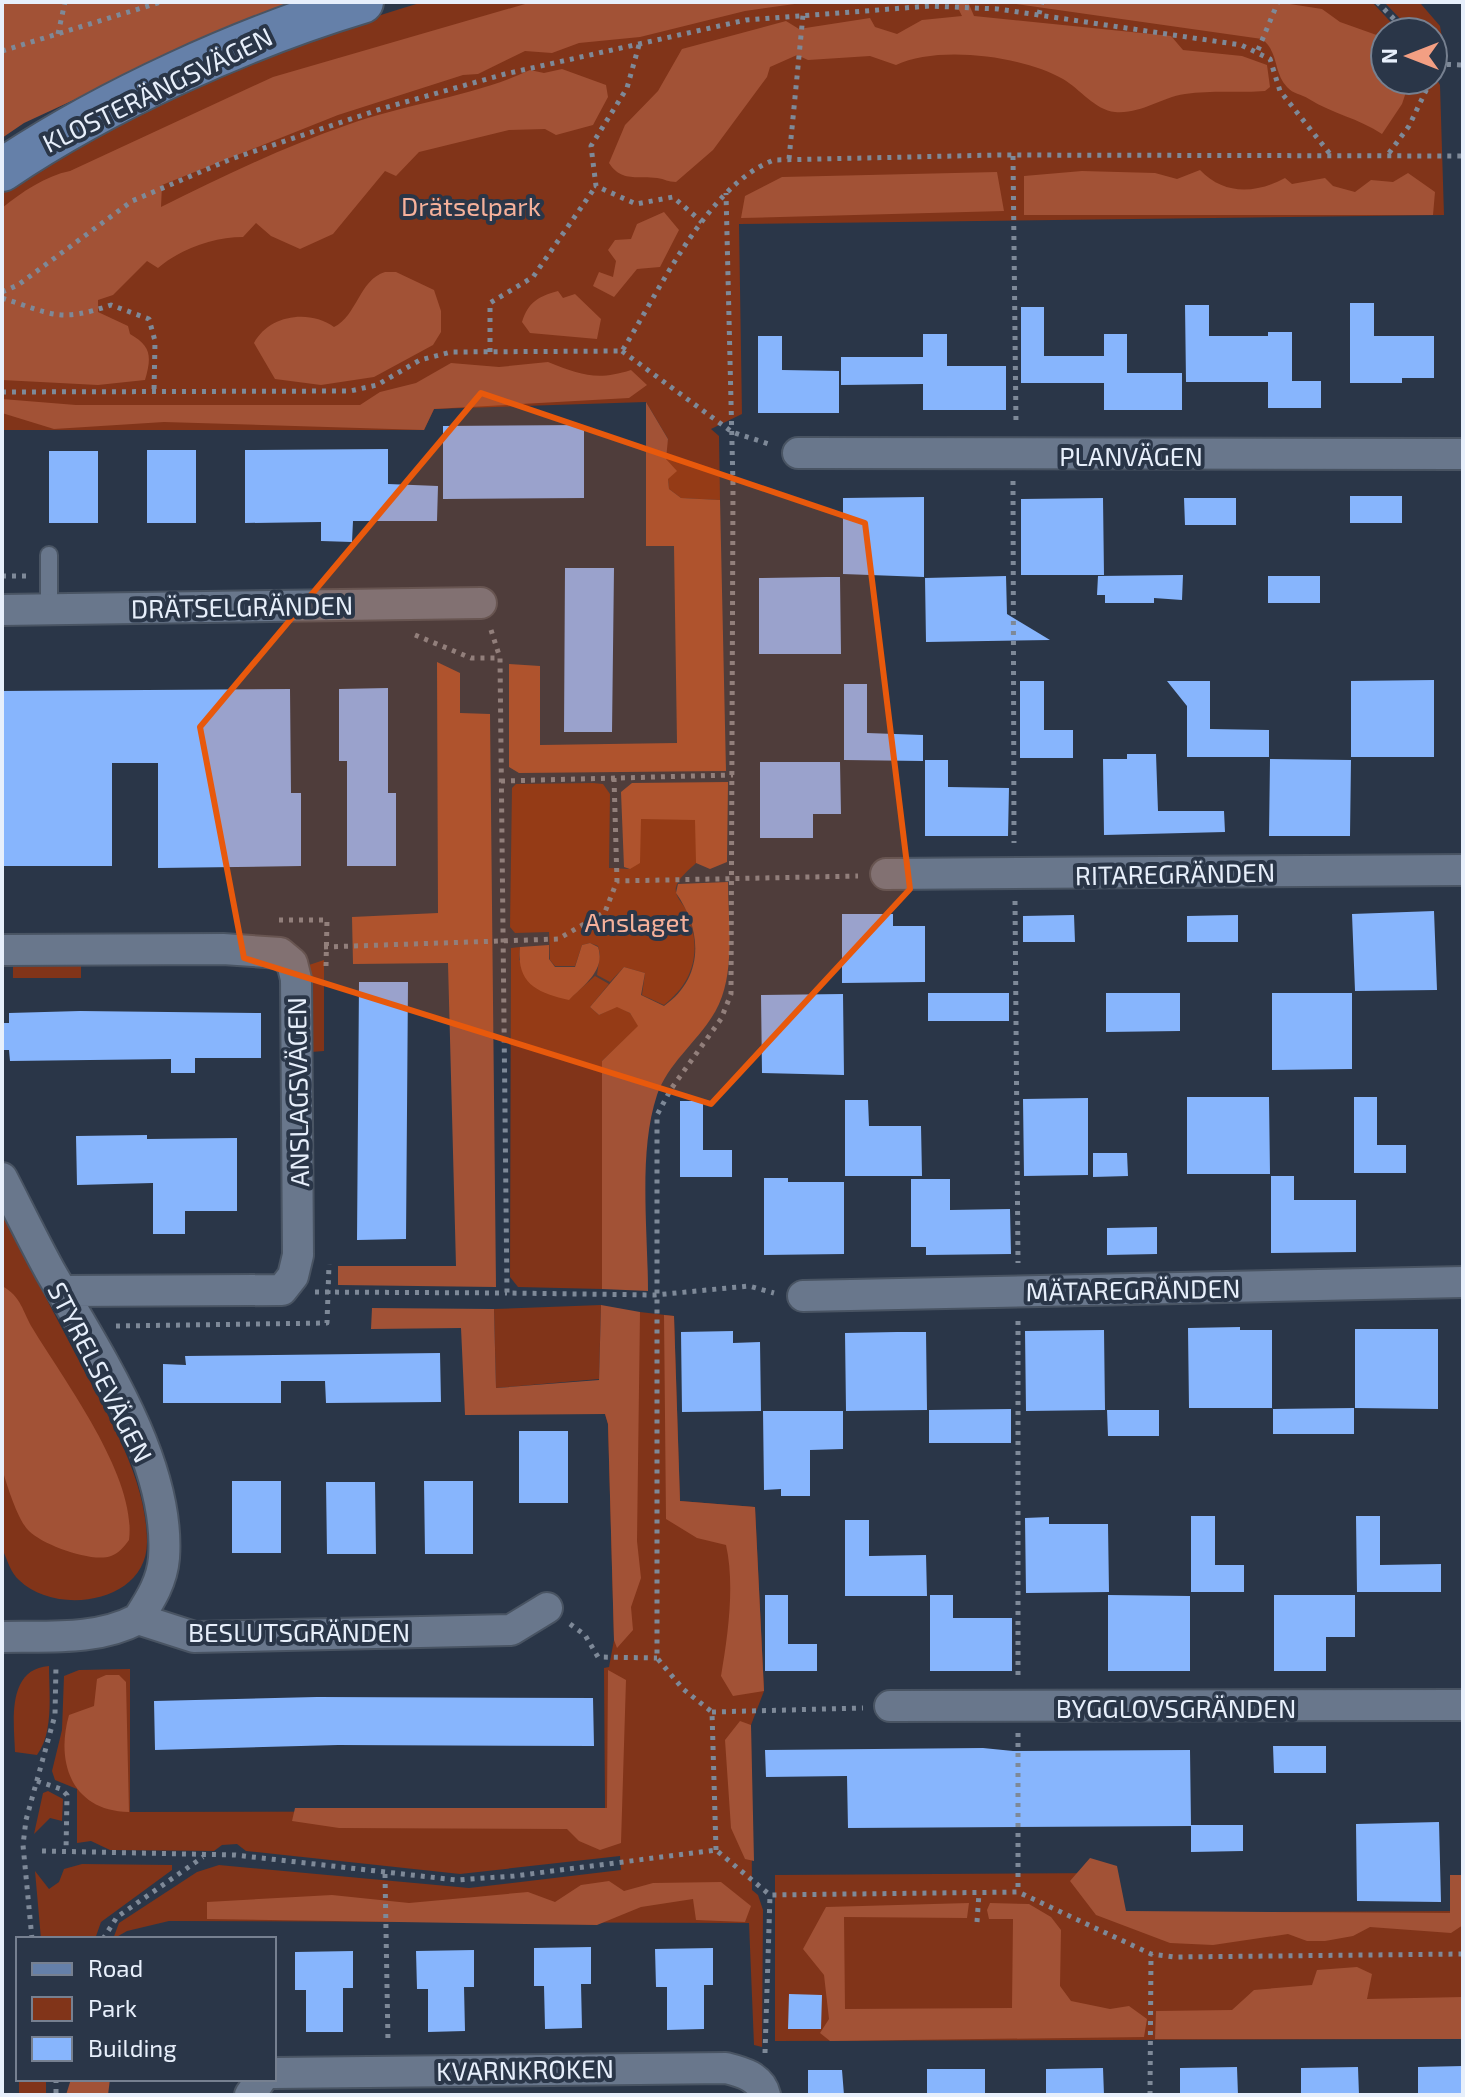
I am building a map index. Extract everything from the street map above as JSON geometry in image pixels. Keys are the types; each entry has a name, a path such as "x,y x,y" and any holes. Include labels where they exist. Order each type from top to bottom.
{"street":[{"name":"KLOSTERÄNGSVÄGEN","path":"2,170 78,125 193,67 278,29 362,2"},
{"name":"PLANVÄGEN","path":"798,453 1463,454"},
{"name":"DRÄTSELGRÄNDEN","path":"2,610 481,603"},
{"name":"RITAREGRÄNDEN","path":"886,874 1463,870"},
{"path":"2,950 223,949 280,953"},
{"name":"ANSLAGSVÄGEN","path":"280,953 292,963 296,979 298,1240 293,1276 282,1290"},
{"name":"STYRELSEVÄGEN","path":"2,1178 83,1324 139,1438 158,1501 164,1557 154,1595 138,1619"},
{"name":"MÄTAREGRÄNDEN","path":"803,1296 1463,1282"},
{"path":"62,1291 282,1290"},
{"name":"BESLUTSGRÄNDEN","path":"138,1619 194,1637 511,1630 547,1608"},
{"path":"2,1637 118,1630 138,1619"},
{"name":"BYGGLOVSGRÄNDEN","path":"890,1706 1463,1705"},
{"name":"KVARNKROKEN","path":"276,2073 726,2068 759,2087"}],"lane":[{"path":"49,555 49,609"}],"path":[{"path":"58,34 65,2"},
{"path":"2,51 161,2"},
{"path":"1039,14 1042,2"},
{"path":"1258,50 1278,2"},
{"path":"2,295 132,201 231,159 384,108 505,74 746,20 930,6 1039,14 1258,50 1270,59 1280,91 1330,154"},
{"path":"789,159 803,15"},
{"path":"490,352 490,303 533,277 596,186 591,146 627,88 639,45"},
{"path":"1389,153 1409,126 1423,96"},
{"path":"622,351 702,222 746,173 774,160 1389,153 1463,156"},
{"path":"1013,156 1018,1892"},
{"path":"596,186 636,204 673,197 702,222"},
{"path":"726,193 732,432 731,994 721,1019 671,1089 657,1115 657,1658 683,1689 712,1712 890,1706"},
{"path":"2,295 50,316 77,317 111,305 149,319 155,341 154,392"},
{"path":"2,392 350,391 377,385 420,360 451,352 622,351 732,432 798,453"},
{"path":"481,603 500,658 507,1293"},
{"path":"501,781 733,775"},
{"path":"280,953 327,947 558,939 605,912 617,881 614,778"},
{"path":"617,881 886,874"},
{"path":"264,920 327,920 326,981"},
{"path":"83,1324 327,1323 329,1250"},
{"path":"282,1290 655,1295 749,1286 767,1293 803,1296"},
{"path":"547,1608 585,1635 598,1657 657,1658"},
{"path":"32,1937 23,1845 55,1715 56,1636"},
{"path":"712,1712 716,1850"},
{"path":"37,1781 61,1789 67,1795 66,1851"},
{"path":"42,1851 204,1857 235,1855 385,1874 485,1880 716,1850 770,1895 1018,1892 1151,1954 1175,1957 1463,1954"},
{"path":"104,1937 117,1917 204,1857"},
{"path":"385,1874 388,2071"},
{"path":"977,1922 979,1893"},
{"path":"759,2087 767,2048 770,1895"},
{"path":"1150,2095 1151,1954"},
{"path":"56,2095 57,2081"}],"highlighted area":[{"path":"481,393 865,523 910,889 711,1104 244,958 200,727"}],"green space":[{"name":"Drätselpark","path":"423,2 1373,3 1385,16 1369,16 1369,96 1440,96 1444,215 739,224 742,414 711,429 719,436 720,500 681,498 669,489 665,450 668,439 646,402 434,409 424,430 2,430 2,190 103,133 206,82 368,19"},
{"path":"1384,2 1421,4 1431,16 1398,16"},
{"name":"Anslaget","path":"516,784 603,784 610,794 609,868 630,869 640,819 696,819 696,863 676,887 694,937 693,962 683,985 664,1005 642,995 645,973 624,967 610,982 597,975 598,946 590,943 582,945 575,966 555,966 550,960 549,932 515,933 510,927 512,788"},
{"path":"520,947 519,960 569,999 595,976 609,984 590,1007 599,1015 617,1006 630,1013 639,1026 602,1061 602,1289 518,1287 510,1277 511,948"},
{"path":"324,960 324,1051 311,1052 309,965"},
{"path":"13,962 81,962 81,978 13,978"},
{"path":"2,1214 111,1422 140,1493 147,1542 143,1563 132,1579 116,1591 96,1598 54,1598 35,1591 16,1577 4,1553"},
{"path":"601,1305 599,1379 496,1388 494,1309"},
{"path":"640,1312 674,1316 680,1501 755,1507 764,1691 751,1725 752,1890 758,1895 763,1910 762,2047 754,2045 749,1923 169,1921 114,1937 119,1923 197,1872 219,1865 469,1888 621,1870 620,1856 460,1874 246,1851 237,1844 222,1845 214,1851 110,1850 91,1841 77,1843 77,1789 55,1780 52,1771 62,1730 64,1676 79,1670 130,1669 130,1812 605,1811 604,1668 609,1667 614,1640 608,1424 605,1414 619,1390"},
{"path":"49,1666 49,1712 42,1746 37,1755 15,1752 14,1713 19,1687 35,1669"},
{"path":"48,1791 63,1799 62,1821 50,1818 34,1834 43,1793"},
{"path":"82,1864 172,1865 172,1870 101,1922 96,1937 41,1937 35,1871 49,1889 59,1882 64,1869"},
{"path":"1107,1873 1112,1913 1463,1911 1463,2039 775,2041 775,1875"},
{"path":"19,2081 46,2081 46,2095 19,2095"}],"shaded area":[{"path":"2,2 297,2 171,55 24,123 2,138"},
{"path":"532,2 809,2 745,11 640,37 579,43 552,53 525,51 478,74 463,75 338,115 162,185 161,207 323,134 370,117 485,87 530,70 544,73 562,69 606,85 608,97 593,125 556,135 545,129 509,130 419,152 396,176 385,171 333,234 300,249 271,236 256,223 243,237 198,245 158,268 147,261 113,295 98,300 98,312 128,326 130,334 146,348 149,364 145,380 98,385 2,380 2,208 18,196 43,181 273,77"},
{"path":"955,2 968,2 974,16 1171,36 1183,50 1242,56 1267,65 1270,87 1265,91 1185,94 1134,111 1115,112 1094,103 1063,79 1004,59 934,56 896,65 870,56 808,60 797,55 770,67 767,77 713,150 676,182 625,176 609,163 625,125 658,91 682,49 786,21 799,29 870,18 875,27 897,34 922,20 962,16"},
{"path":"1002,2 1277,2 1322,9 1340,22 1369,32 1369,96 1405,96 1402,104 1382,134 1327,109 1289,89 1271,50 1262,39"},
{"path":"1200,170 1230,188 1262,187 1285,178 1292,184 1325,178 1333,186 1355,192 1371,180 1393,182 1408,173 1435,192 1433,215 1024,215 1024,176 1082,171 1155,173 1177,179"},
{"path":"997,172 1004,211 741,218 745,196 782,177"},
{"path":"664,212 679,230 660,267 637,269 614,297 593,286 599,272 613,277 616,261 608,250 615,240 631,239 637,224"},
{"path":"385,272 396,272 434,290 441,311 441,332 433,345 374,377 321,385 275,379 254,343 269,326 302,317 324,321 334,327 348,315 369,282"},
{"path":"558,291 563,298 575,294 601,319 597,339 530,333 522,322 527,309 540,298"},
{"path":"548,362 598,376 631,370 647,385 629,398 434,409 424,430 164,422 54,429 2,413 2,399 76,405 360,405 380,392 416,383 451,363 499,367"},
{"path":"646,402 668,439 666,459 677,471 668,479 669,489 681,498 720,500 726,771 519,773 509,767 509,664 540,666 540,745 677,743 674,546 646,546"},
{"path":"437,662 460,673 460,713 490,714 496,1287 338,1285 338,1266 456,1266 448,963 353,964 352,917 438,913"},
{"path":"728,782 727,862 710,869 696,863 695,820 641,819 640,863 630,869 624,867 621,792 632,783"},
{"path":"728,882 730,944 724,990 713,1016 662,1082 651,1117 645,1192 648,1291 602,1289 602,1061 638,1026 630,1013 617,1007 599,1015 590,1007 624,967 645,973 641,995 664,1006 677,995 687,982 695,953 691,923 676,893 678,884"},
{"path":"590,943 598,947 599,963 587,983 569,1000 531,985 522,970 520,947 549,945 549,959 555,967 575,967 582,945"},
{"path":"2,1286 18,1300 111,1460 122,1488 129,1540 111,1556 80,1555 45,1542 25,1526 13,1501 2,1468"},
{"path":"601,1305 640,1312 637,1541 641,1578 631,1607 633,1630 617,1648 614,1640 608,1424 605,1414 465,1415 461,1328 371,1329 372,1308 494,1309 496,1388 599,1380"},
{"path":"664,1315 674,1316 680,1501 755,1507 764,1691 733,1696 721,1676 730,1593 726,1545 697,1538 666,1519"},
{"path":"608,1670 626,1680 621,1843 600,1850 579,1841 567,1829 339,1828 292,1821 295,1808 607,1808"},
{"path":"119,1675 126,1682 129,1812 110,1810 94,1803 73,1782 67,1767 65,1733 69,1715 94,1706 97,1679"},
{"path":"740,1721 751,1725 754,1861 745,1859 731,1828 725,1740"},
{"path":"1090,1858 1117,1866 1126,1911 1450,1913 1450,1875 1463,1875 1463,1925 1451,1933 1370,1927 1353,1936 1325,1941 1307,1941 1288,1934 1213,1945 1170,1943 1096,1915 1070,1881"},
{"path":"609,1881 624,1891 653,1883 721,1882 751,1906 745,1922 696,1920 693,1899 641,1907 597,1925 207,1919 207,1902 332,1895 409,1903 528,1892 555,1902 581,1885"},
{"path":"969,1903 967,1918 844,1917 845,2009 1012,2008 1013,1919 989,1919 987,1910 990,1903 1029,1904 1051,1917 1061,1930 1060,1986 1071,2001 1110,2009 1129,2006 1147,2019 1144,2037 830,2041 820,2033 829,2019 824,1975 803,1949 826,1907"},
{"path":"1357,1967 1372,1974 1367,1999 1463,1997 1463,2039 1155,2039 1156,2011 1232,2010 1254,1990 1312,1985 1317,1970"},
{"path":"70,2081 110,2081 108,2095 66,2095"}],"building":[{"path":"1350,303 1374,303 1374,336 1434,336 1434,378 1402,378 1402,383 1350,383"},
{"path":"1185,305 1209,305 1209,336 1268,336 1268,332 1292,332 1292,381 1321,381 1321,408 1268,408 1268,382 1186,382"},
{"path":"1021,307 1044,307 1044,356 1104,356 1104,334 1127,334 1127,373 1182,373 1182,410 1104,410 1104,383 1021,383"},
{"path":"923,334 947,334 947,366 1006,366 1006,410 923,410 923,384 841,385 841,357 923,357"},
{"path":"758,336 782,336 782,370 839,371 839,413 758,413"},
{"path":"584,425 584,498 443,499 443,426"},
{"path":"388,449 388,484 438,486 437,521 353,521 352,542 321,541 321,522 245,523 245,450"},
{"path":"147,450 196,450 196,523 147,523"},
{"path":"49,451 98,451 98,523 49,523"},
{"path":"1350,496 1402,496 1402,523 1350,523"},
{"path":"924,497 924,577 843,574 843,498"},
{"path":"1103,498 1104,575 1021,575 1021,499"},
{"path":"1184,498 1236,498 1236,525 1185,525"},
{"path":"565,568 614,568 612,732 564,732"},
{"path":"1183,575 1182,600 1154,598 1154,603 1105,603 1105,595 1097,595 1098,576"},
{"path":"1006,576 1007,614 1050,640 926,642 925,578"},
{"path":"1268,576 1320,576 1320,603 1268,603"},
{"path":"840,577 841,654 759,654 759,578"},
{"path":"1434,680 1434,757 1351,757 1351,681"},
{"path":"1020,681 1044,681 1044,730 1073,730 1073,758 1020,758"},
{"path":"1167,681 1210,681 1210,729 1269,730 1269,757 1187,757 1187,706"},
{"path":"844,684 867,684 867,733 923,735 923,761 844,760"},
{"path":"388,688 388,793 396,793 396,866 347,866 347,761 339,761 339,689"},
{"path":"290,689 291,793 301,793 301,866 158,868 158,763 112,763 112,866 2,866 2,691"},
{"path":"1127,754 1156,754 1158,811 1224,811 1225,832 1104,835 1103,759 1127,759"},
{"path":"1270,759 1351,760 1350,836 1269,836"},
{"path":"925,760 948,760 948,787 1009,788 1008,836 925,836"},
{"path":"760,762 840,762 841,814 813,814 813,838 760,838"},
{"path":"1434,911 1437,990 1355,991 1352,914"},
{"path":"842,914 893,914 893,926 925,926 925,982 842,983"},
{"path":"1074,915 1075,942 1023,942 1023,916"},
{"path":"1238,915 1238,942 1187,942 1187,916"},
{"path":"359,982 408,982 406,1239 357,1240"},
{"path":"928,993 1009,993 1009,1021 928,1021"},
{"path":"1106,993 1180,993 1180,1031 1106,1032"},
{"path":"1272,993 1352,993 1352,1069 1272,1070"},
{"path":"843,994 844,1075 762,1073 761,995"},
{"path":"9,1013 261,1013 261,1058 195,1058 195,1073 171,1073 171,1059 10,1061 9,1050 2,1050 2,1023 9,1023"},
{"path":"1187,1097 1269,1097 1270,1174 1187,1174"},
{"path":"1354,1097 1377,1097 1377,1145 1406,1145 1406,1173 1354,1173"},
{"path":"1088,1098 1088,1175 1024,1176 1023,1099"},
{"path":"845,1100 868,1100 869,1126 921,1126 922,1176 845,1176"},
{"path":"680,1101 703,1101 703,1150 732,1150 732,1177 680,1177"},
{"path":"147,1135 147,1139 237,1138 237,1211 185,1211 185,1234 153,1234 153,1183 77,1185 76,1136"},
{"path":"1093,1153 1127,1153 1128,1176 1093,1177"},
{"path":"1271,1176 1294,1176 1294,1200 1356,1200 1356,1252 1271,1253"},
{"path":"764,1178 788,1178 788,1182 844,1182 844,1254 764,1255"},
{"path":"911,1179 950,1179 950,1210 1010,1209 1011,1254 926,1255 926,1247 911,1247"},
{"path":"1157,1227 1157,1254 1107,1255 1107,1228"},
{"path":"1240,1327 1240,1330 1272,1330 1272,1408 1189,1408 1188,1328"},
{"path":"1355,1329 1438,1329 1438,1409 1355,1408"},
{"path":"1104,1330 1105,1410 1026,1411 1025,1331"},
{"path":"733,1331 733,1343 760,1342 761,1411 682,1412 681,1332"},
{"path":"926,1332 927,1410 846,1411 845,1333"},
{"path":"440,1353 441,1402 326,1403 325,1381 281,1381 281,1403 163,1403 163,1364 186,1365 185,1356"},
{"path":"1354,1408 1354,1434 1273,1434 1273,1409"},
{"path":"1011,1409 1011,1443 929,1443 929,1410"},
{"path":"1107,1410 1159,1410 1159,1436 1108,1436"},
{"path":"763,1411 843,1411 843,1449 810,1450 810,1496 781,1496 781,1489 764,1490"},
{"path":"519,1431 568,1431 568,1503 519,1503"},
{"path":"232,1481 281,1481 281,1553 232,1553"},
{"path":"424,1481 473,1481 473,1554 425,1554"},
{"path":"326,1482 375,1482 376,1554 327,1554"},
{"path":"1191,1516 1215,1516 1215,1565 1244,1565 1244,1592 1191,1592"},
{"path":"1356,1516 1380,1516 1380,1565 1441,1564 1441,1592 1357,1592"},
{"path":"1049,1517 1049,1524 1108,1524 1109,1592 1026,1593 1025,1518"},
{"path":"845,1520 869,1520 869,1556 926,1555 927,1596 845,1596"},
{"path":"765,1595 788,1595 788,1644 817,1644 817,1671 765,1671"},
{"path":"930,1595 953,1595 953,1618 1012,1618 1012,1671 930,1671"},
{"path":"1108,1595 1190,1596 1190,1671 1108,1671"},
{"path":"1274,1595 1355,1595 1355,1637 1326,1637 1326,1671 1274,1671"},
{"path":"317,1697 593,1698 594,1746 338,1745 155,1750 154,1701"},
{"path":"1273,1746 1326,1746 1326,1773 1274,1773"},
{"path":"983,1748 1013,1751 1190,1750 1191,1825 1243,1825 1243,1851 1191,1852 1191,1826 848,1828 847,1776 766,1777 765,1750"},
{"path":"1439,1822 1441,1902 1357,1901 1356,1824"},
{"path":"591,1947 591,1984 581,1984 582,2028 545,2029 544,1986 534,1986 534,1948"},
{"path":"713,1948 713,1985 704,1985 704,2029 667,2030 667,1987 656,1987 655,1949"},
{"path":"474,1950 474,1987 464,1987 465,2031 428,2032 428,1989 417,1989 416,1951"},
{"path":"353,1951 353,1988 343,1988 343,2032 306,2032 306,1990 295,1990 295,1952"},
{"path":"789,1994 822,1995 821,2029 788,2029"},
{"path":"1463,2066 1463,2095 1418,2095 1418,2067"},
{"path":"1237,2067 1238,2095 1180,2095 1180,2068"},
{"path":"1358,2067 1359,2095 1301,2095 1301,2068"},
{"path":"1103,2068 1104,2095 1046,2095 1046,2069"},
{"path":"927,2069 985,2069 985,2095 927,2095"},
{"path":"808,2070 842,2070 844,2095 808,2095"}]}
